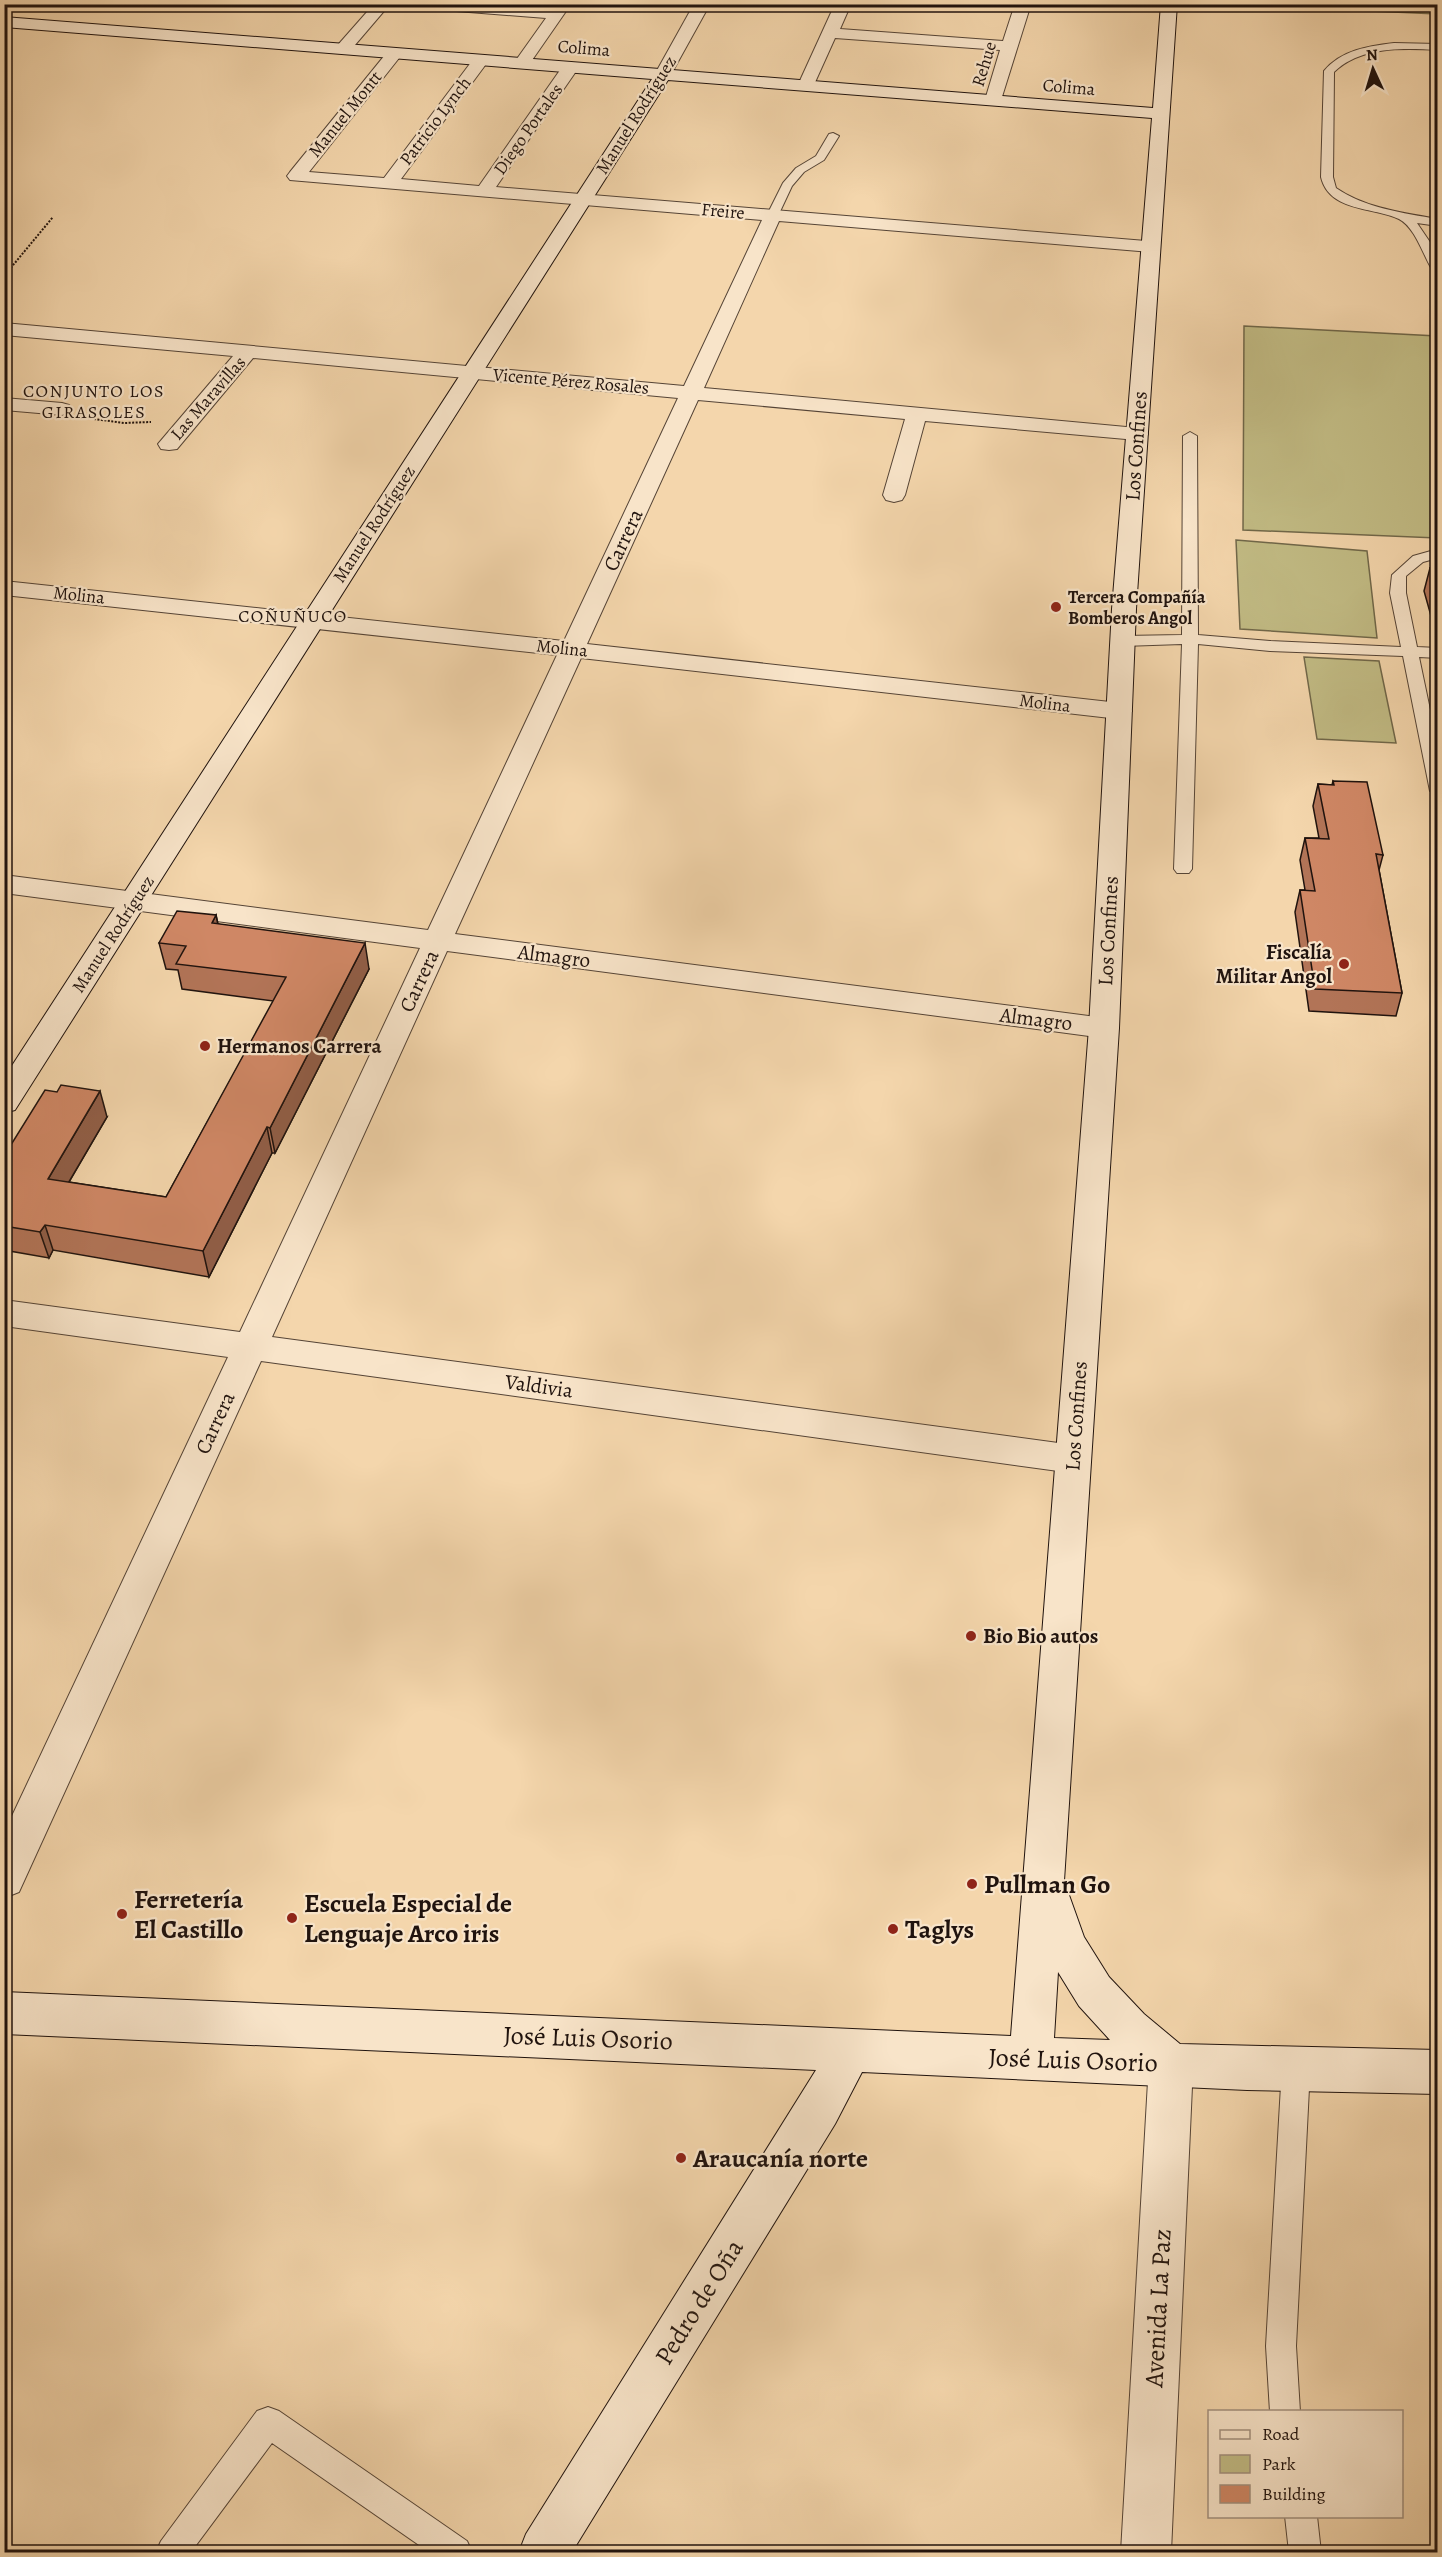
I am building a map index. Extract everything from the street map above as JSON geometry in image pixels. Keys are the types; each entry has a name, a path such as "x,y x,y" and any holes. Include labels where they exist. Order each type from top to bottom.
{"street":[{"path":"343,49 383,4"},
{"path":"431,4 561,9"},
{"name":"Manuel Rodríguez","path":"4,1103 663,74 702,4"},
{"name":"Rehue","path":"993,100 1010,46 1009,29 1023,4"},
{"name":"Los Confines","path":"1030,2058 1104,1028 1123,641 1169,4"},
{"path":"522,63 561,9"},
{"path":"806,85 840,11 896,22"},
{"name":"Colima","path":"4,22 1160,114"},
{"path":"830,33 1010,46"},
{"name":"Manuel Montt","path":"296,176 395,53"},
{"name":"Patricio Lynch","path":"389,183 481,60"},
{"name":"Diego Portales","path":"484,191 571,67"},
{"name":"Freire","path":"296,176 1151,246"},
{"name":"Carrera","path":"4,1879 773,215"},
{"name":"Vicente Pérez Rosales","path":"4,329 1137,434"},
{"name":"Las Maravillas","path":"169,444 248,351"},
{"path":"4,404 62,409"},
{"path":"894,495 917,413"},
{"name":"Molina","path":"4,588 313,620 1119,711"},
{"name":"Almagro","path":"4,884 1104,1028"},
{"name":"Valdivia","path":"4,1313 1073,1460"},
{"name":"Los Confines","path":"1045,1858 1055,1916 1065,1944 1079,1972 1097,1998 1119,2023 1171,2064"},
{"name":"José Luis Osorio","path":"4,2013 1171,2064 1437,2072"},
{"name":"Pedro de Oña","path":"544,2553 819,2108 851,2050"},
{"name":"Avenida La Paz","path":"1146,2553 1171,2064"}],"lane":[{"path":"1437,47 1395,47 1356,52 1336,61 1329,71 1327,177 1330,189 1346,200 1404,217 1437,222"},
{"path":"773,215 787,185 800,170 820,158 833,136"},
{"path":"1404,217 1419,229 1430,249 1437,271"},
{"path":"1183,869 1190,639 1190,436"},
{"path":"1437,553 1418,559 1399,575 1398,593 1437,791"},
{"path":"1123,641 1190,639 1437,653"},
{"path":"1286,2410 1281,2346 1296,2068"},
{"path":"172,2553 268,2422 456,2553"},
{"path":"1301,2518 1305,2553"}],"path":[{"path":"4,276 53,217"},
{"path":"62,409 92,419 124,423 158,421 194,415"}],"green space":[{"path":"1239,4 1437,4 1437,14 1239,5"},
{"path":"1244,326 1437,336 1437,538 1243,530"},
{"path":"1236,540 1367,551 1377,638 1240,629"},
{"path":"1304,657 1379,661 1396,743 1317,739"}],"building":[{"path":"1430,568 1437,568 1437,593"},
{"path":"1333,781 1367,782 1383,855 1376,854 1402,993 1315,989 1300,890 1315,891 1305,838 1329,839 1318,784 1334,785"},
{"path":"177,911 216,915 212,923 365,943 270,1128 267,1127 203,1251 45,1225 40,1232 4,1226 4,1156 45,1090 57,1092 61,1085 100,1091 48,1179 166,1197 286,977 176,964 186,946 159,943"}],"place":[{"name":"Tercera Compañía Bomberos Angol","path":"1056,607"},
{"name":"Fiscalía Militar Angol","path":"1344,964"},
{"name":"Hermanos Carrera","path":"205,1046"},
{"name":"Bio Bio autos","path":"971,1636"},
{"name":"Pullman Go","path":"972,1884"},
{"name":"Ferretería El Castillo","path":"122,1914"},
{"name":"Escuela Especial de Lenguaje Arco iris","path":"292,1918"},
{"name":"Taglys","path":"893,1929"},
{"name":"Araucanía norte","path":"681,2158"}],"district":[{"name":"CONJUNTO LOS GIRASOLES","path":"94,401"},
{"name":"COÑUÑUCO","path":"293,616"}]}
